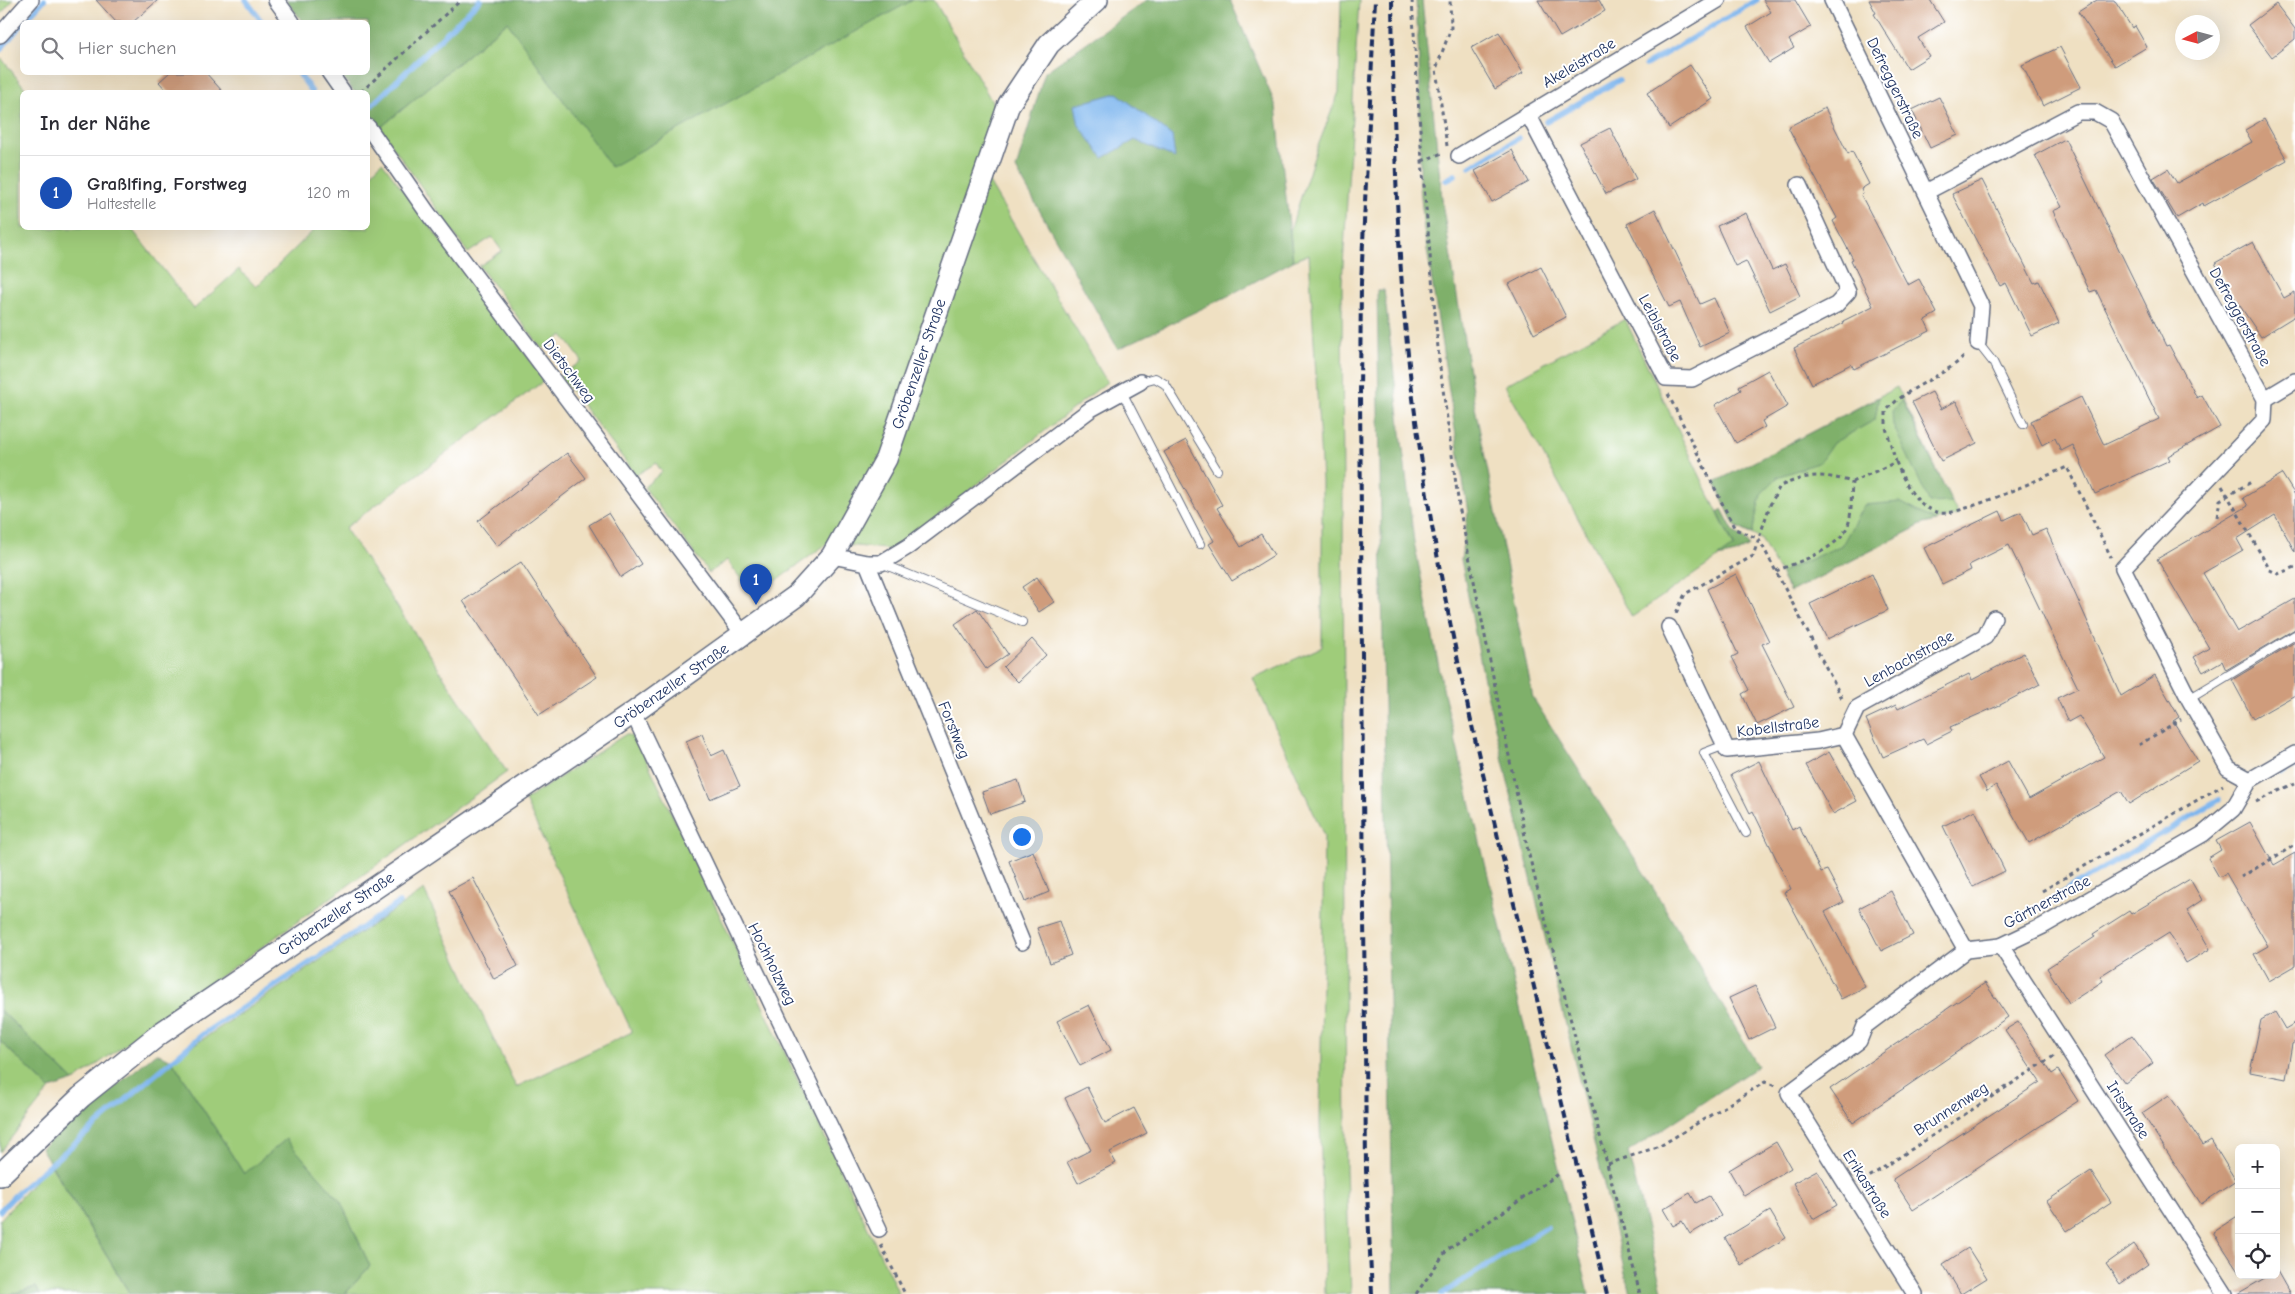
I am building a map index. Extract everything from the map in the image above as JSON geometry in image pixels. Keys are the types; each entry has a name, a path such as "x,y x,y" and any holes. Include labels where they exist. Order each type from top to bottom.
{"street":[{"path":"0,35 31,0"},
{"path":"276,0 291,20"},
{"name":"Gröbenzeller Straße","path":"0,1175 81,1097 161,1033 633,713 796,596 832,556 886,459 1009,104 1049,44 1096,0"},
{"name":"Akeleistraße","path":"1459,156 1718,0"},
{"name":"Defreggerstraße","path":"1832,0 1980,306 1978,343"},
{"path":"331,75 342,90"},
{"name":"Defreggerstraße","path":"1926,192 2078,112 2095,112 2111,121 2266,399"},
{"name":"Leiblstraße","path":"1528,114 1666,378 1692,379 1836,305 1848,292 1798,185"},
{"name":"Dietschweg","path":"370,130 426,212 744,635"},
{"path":"2246,777 2228,768 2192,705 2123,568 2264,420 2266,399 2295,381"},
{"path":"832,556 874,563 917,540 1091,409 1140,382"},
{"name":"Forstweg","path":"874,563 1022,942"},
{"name":"Lenbachstraße","path":"1844,735 1857,708 1985,637 1994,618"},
{"name":"Kobellstraße","path":"1669,626 1728,750 1818,741 1844,735 1966,950"},
{"name":"Hochholzweg","path":"633,713 880,1229"},
{"name":"Gärtnerstraße","path":"1966,950 2000,946 2043,926 2203,834 2233,809 2246,777 2295,754"},
{"name":"Irisstraße","path":"2000,946 2225,1294"},
{"path":"1789,1093 1859,1041 1865,1026 1966,950"},
{"name":"Erikastraße","path":"1789,1093 1915,1294"}],"lane":[{"path":"1978,343 1993,362 2023,424"},
{"path":"1140,382 1155,378 1164,384 1217,470"},
{"path":"1122,392 1200,544"},
{"path":"874,563 1022,622"},
{"path":"2192,705 2295,635"},
{"path":"1725,744 1704,753 1746,833"}],"path":[{"path":"363,90 461,0"},
{"path":"1412,0 1422,161 1440,360 1459,506 1528,851 1640,1294"},
{"path":"1422,161 1447,152 1436,69 1451,28 1450,0"},
{"path":"1978,343 1953,368 1897,399 1886,411 1886,428 1902,478 1918,501 1940,513 1954,512 1990,499 2067,467 2114,564 2123,568"},
{"path":"1666,378 1668,397 1735,529 1759,539 1852,719"},
{"path":"1669,626 1685,594 1753,556 1770,505 1780,486 1798,479 1826,474 1852,482 1896,462"},
{"path":"2215,472 2270,570 2278,574 2295,567"},
{"path":"2217,517 2220,500 2253,481"},
{"path":"1776,572 1824,550 1837,539 1849,523 1852,482"},
{"path":"2139,745 2192,705"},
{"path":"2042,891 2246,777"},
{"path":"2241,877 2295,845"},
{"name":"Brunnenweg","path":"1850,1190 2067,1048"},
{"path":"1608,1164 1660,1146 1765,1082 1789,1093"},
{"path":"1416,1294 1447,1250 1560,1173"},
{"path":"880,1229 881,1244 905,1294"}],"green space":[{"path":"0,0 13,0 0,15"},
{"path":"286,0 913,0 611,167 507,22 380,128 370,113 370,90 353,90 341,75 370,75 370,20 301,20"},
{"path":"934,0 995,107 978,164 1107,382 894,550 828,543 754,597 727,560 709,573 644,487 662,472 656,463 636,475 560,376 582,361 563,335 542,349 479,266 502,251 492,237 468,253 380,128 507,22"},
{"path":"1147,0 1230,0 1276,106 1293,261 1228,296 1118,349 1016,169 1045,72"},
{"path":"1341,0 1359,0 1342,283 1346,1170 1351,1294 1325,1294 1320,1122 1324,836 1253,678 1322,647 1322,481 1309,254 1293,261 1290,231 1316,151 1339,92"},
{"path":"1416,0 1422,0 1443,208 1474,402 1533,698 1646,876 1758,1066 1628,1152 1663,1294 1630,1294 1485,685 1461,559 1468,513 1424,230 1420,186 1420,82"},
{"path":"2,59 26,90 20,90 20,230 133,230 194,309 239,269 256,287 314,230 370,230 370,175 382,162 545,380 345,528 507,772 74,1081 0,1010 0,61"},
{"path":"1377,290 1384,290 1414,542 1444,693 1589,1294 1394,1294"},
{"path":"1625,319 1734,547 1632,617 1505,385"},
{"path":"1897,387 1958,515 1923,524 1790,592 1761,539 1735,526 1715,483"},
{"path":"1879,397 1875,420 1833,443 1820,462 1778,477 1761,494 1752,534 1735,526 1715,482"},
{"path":"1902,400 1952,502 1930,503 1893,425 1892,411"},
{"path":"1900,502 1936,521 1923,524 1790,592 1781,575 1786,570 1842,545 1864,505"},
{"path":"1722,509 1734,532 1745,539 1749,546 1736,554 1717,558 1734,546 1718,513"},
{"path":"626,734 636,738 899,1294 345,1294 370,1266 244,1174 172,1060 424,890 516,1087 632,1032 525,800"},
{"path":"0,1010 74,1081 50,1089 0,1041"},
{"path":"0,1041 50,1089 0,1152"},
{"path":"156,1053 172,1060 244,1174 286,1139 340,1200 370,1266 345,1294 130,1294 41,1148"},
{"path":"50,1164 130,1294 40,1294 36,1287 11,1294 0,1294 0,1220"},
{"path":"36,1287 40,1294 11,1294"}],"water":[{"path":"1117,93 1172,136 1175,158 1135,140 1103,158 1079,125 1075,105"}],"building":[{"path":"96,0 158,0 135,20 114,20"},
{"path":"1538,0 1599,0 1605,11 1560,37"},
{"path":"1763,0 1795,0 1811,27 1789,40 1794,48 1769,63 1747,27 1771,12"},
{"path":"1869,0 1930,0 1944,22 1918,38 1929,56 1908,69 1874,14 1876,13"},
{"path":"2097,0 2114,0 2132,28 2135,26 2147,47 2115,66 2078,12"},
{"path":"2276,4 2295,29 2295,39 2272,57 2248,25"},
{"path":"1499,32 1523,73 1495,89 1471,48"},
{"path":"2060,47 2081,87 2043,106 2022,65"},
{"path":"1690,65 1713,99 1669,128 1647,93"},
{"path":"167,75 208,75 221,90 166,90 159,82"},
{"path":"1939,97 1958,135 1930,148 1912,110"},
{"path":"1825,108 1848,154 1852,151 1869,184 1861,189 1863,194 1861,195 1908,285 1919,279 1937,313 1925,320 1930,331 1854,369 1851,364 1812,384 1794,348 1873,306 1851,260 1853,259 1833,221 1837,218 1788,127"},
{"path":"2264,119 2287,160 2204,206 2203,203 2177,218 2153,178 2168,169 2177,183 2252,142 2245,130"},
{"path":"1610,128 1636,179 1606,194 1580,143"},
{"path":"2065,139 2166,346 2169,345 2197,398 2202,395 2220,427 2168,456 2170,460 2095,494 2073,445 2061,451 2055,438 2042,445 2031,421 2081,397 2104,445 2159,419 2096,290 2090,292 2053,211 2062,207 2035,155"},
{"path":"1512,150 1529,182 1492,202 1475,171"},
{"path":"1982,180 2034,283 2039,281 2059,323 2032,336 2006,283 2000,286 1952,194"},
{"path":"1655,209 1700,304 1714,298 1730,333 1700,347 1680,302 1669,307 1627,224"},
{"path":"1746,213 1772,270 1785,264 1800,296 1770,311 1746,261 1735,266 1717,226"},
{"path":"2253,242 2284,298 2295,292 2295,316 2261,337 2234,297 2215,263"},
{"path":"1541,267 1566,317 1534,334 1509,284"},
{"path":"1768,370 1788,406 1762,421 1765,427 1736,443 1715,405 1741,390 1739,386"},
{"path":"1932,392 1941,409 1956,401 1977,443 1941,461 1912,402"},
{"path":"1186,440 1222,505 1217,508 1241,547 1261,534 1274,555 1232,581 1209,544 1214,541 1164,452"},
{"path":"567,453 586,478 497,546 478,521"},
{"path":"2282,474 2295,495 2295,552 2275,515 2237,539 2243,550 2203,573 2237,632 2295,599 2295,629 2226,670 2222,661 2203,672 2194,657 2209,648 2157,559 2248,506 2243,498"},
{"path":"2000,511 2004,520 2021,512 2032,535 2046,529 2121,696 2155,675 2179,717 2173,721 2198,761 2129,804 2121,791 2029,843 1996,785 1987,791 1979,777 2008,761 2029,799 2104,757 2079,716 2068,722 2057,698 2078,688 2009,545 1969,565 1971,570 1942,584 1924,548"},
{"path":"609,513 641,564 621,577 589,525"},
{"path":"521,562 597,677 539,715 463,601"},
{"path":"1736,574 1769,641 1762,644 1794,707 1757,725 1742,694 1749,690 1732,657 1738,654 1707,589"},
{"path":"1872,574 1888,610 1827,639 1810,604"},
{"path":"1037,577 1054,602 1039,612 1022,587"},
{"path":"977,609 1008,654 986,669 955,624"},
{"path":"1032,639 1046,655 1018,682 1003,667"},
{"path":"2295,642 2295,695 2253,719 2232,680"},
{"path":"2024,653 2040,684 2000,705 1950,727 1952,731 1926,744 1923,739 1883,757 1866,719 1896,705 1898,709 1969,674 1972,680"},
{"path":"702,734 711,756 724,750 740,786 710,799 686,741"},
{"path":"1829,752 1857,801 1833,814 1806,765"},
{"path":"1759,761 1792,830 1799,826 1821,872 1827,870 1844,902 1825,912 1865,987 1841,999 1784,892 1791,889 1753,811 1750,813 1731,775"},
{"path":"1018,780 1025,802 990,814 982,792"},
{"path":"1975,810 2005,871 1973,887 1943,826"},
{"path":"2250,822 2274,865 2295,853 2295,966 2269,981 2254,954 2268,946 2226,873 2219,877 2208,858 2221,850 2216,841"},
{"path":"1033,851 1049,892 1025,902 1009,861"},
{"path":"473,878 518,966 494,979 449,891"},
{"path":"2190,879 2202,900 2187,910 2210,949 2186,963 2169,933 2100,976 2103,981 2069,1003 2047,968 2095,937 2093,934 2129,911 2131,914"},
{"path":"1891,891 1913,935 1881,951 1859,908"},
{"path":"1059,921 1071,955 1050,963 1037,928"},
{"path":"1985,983 2008,1017 1853,1123 1830,1089"},
{"path":"1755,986 1775,1027 1749,1040 1729,998"},
{"path":"1089,1005 1111,1050 1080,1066 1057,1021"},
{"path":"2275,1012 2285,1029 2295,1023 2295,1042 2292,1044 2286,1079 2250,1072 2261,1020"},
{"path":"2018,1022 2052,1074 2058,1070 2078,1101 1913,1210 1893,1179 2040,1082 2005,1030"},
{"path":"2132,1035 2153,1063 2125,1083 2104,1055"},
{"path":"1087,1087 1105,1123 1134,1108 1147,1133 1110,1152 1116,1163 1078,1183 1067,1162 1091,1150 1065,1098"},
{"path":"2169,1095 2203,1145 2211,1140 2235,1182 2201,1204 2142,1113"},
{"path":"1776,1142 1791,1168 1744,1196 1729,1170"},
{"path":"1817,1170 1837,1205 1813,1219 1793,1183"},
{"path":"2091,1171 2111,1202 2067,1231 2047,1201"},
{"path":"1690,1193 1696,1203 1709,1196 1721,1216 1690,1234 1682,1221 1673,1226 1663,1209"},
{"path":"1770,1211 1786,1238 1741,1265 1725,1238"},
{"path":"2235,1218 2235,1266 2213,1232"},
{"path":"2134,1244 2148,1264 2120,1284 2106,1264"},
{"path":"1968,1248 1987,1278 1961,1294 1943,1264"},
{"path":"2280,1276 2290,1294 2237,1294 2263,1279 2280,1279"}],"waterway":[{"path":"26,20 44,0"},
{"path":"246,0 261,20"},
{"path":"372,105 480,0"},
{"path":"1646,65 1757,0"},
{"path":"0,50 20,26"},
{"path":"300,75 311,90"},
{"path":"1546,122 1619,80"},
{"path":"1470,167 1519,138"},
{"path":"1446,180 1455,175"},
{"path":"2282,774 2295,766"},
{"path":"2058,895 2219,800"},
{"path":"0,1211 20,1190 203,1034 399,903"},
{"path":"1442,1294 1547,1227"}],"railway":[{"path":"1372,1294 1366,1170 1360,395 1361,283 1375,0"},
{"path":"1392,0 1394,109 1401,273 1411,381 1427,495 1448,614 1473,732 1607,1294"}],"place":[{"name":"Graßlfing, Forstweg","path":"756,605"}]}
